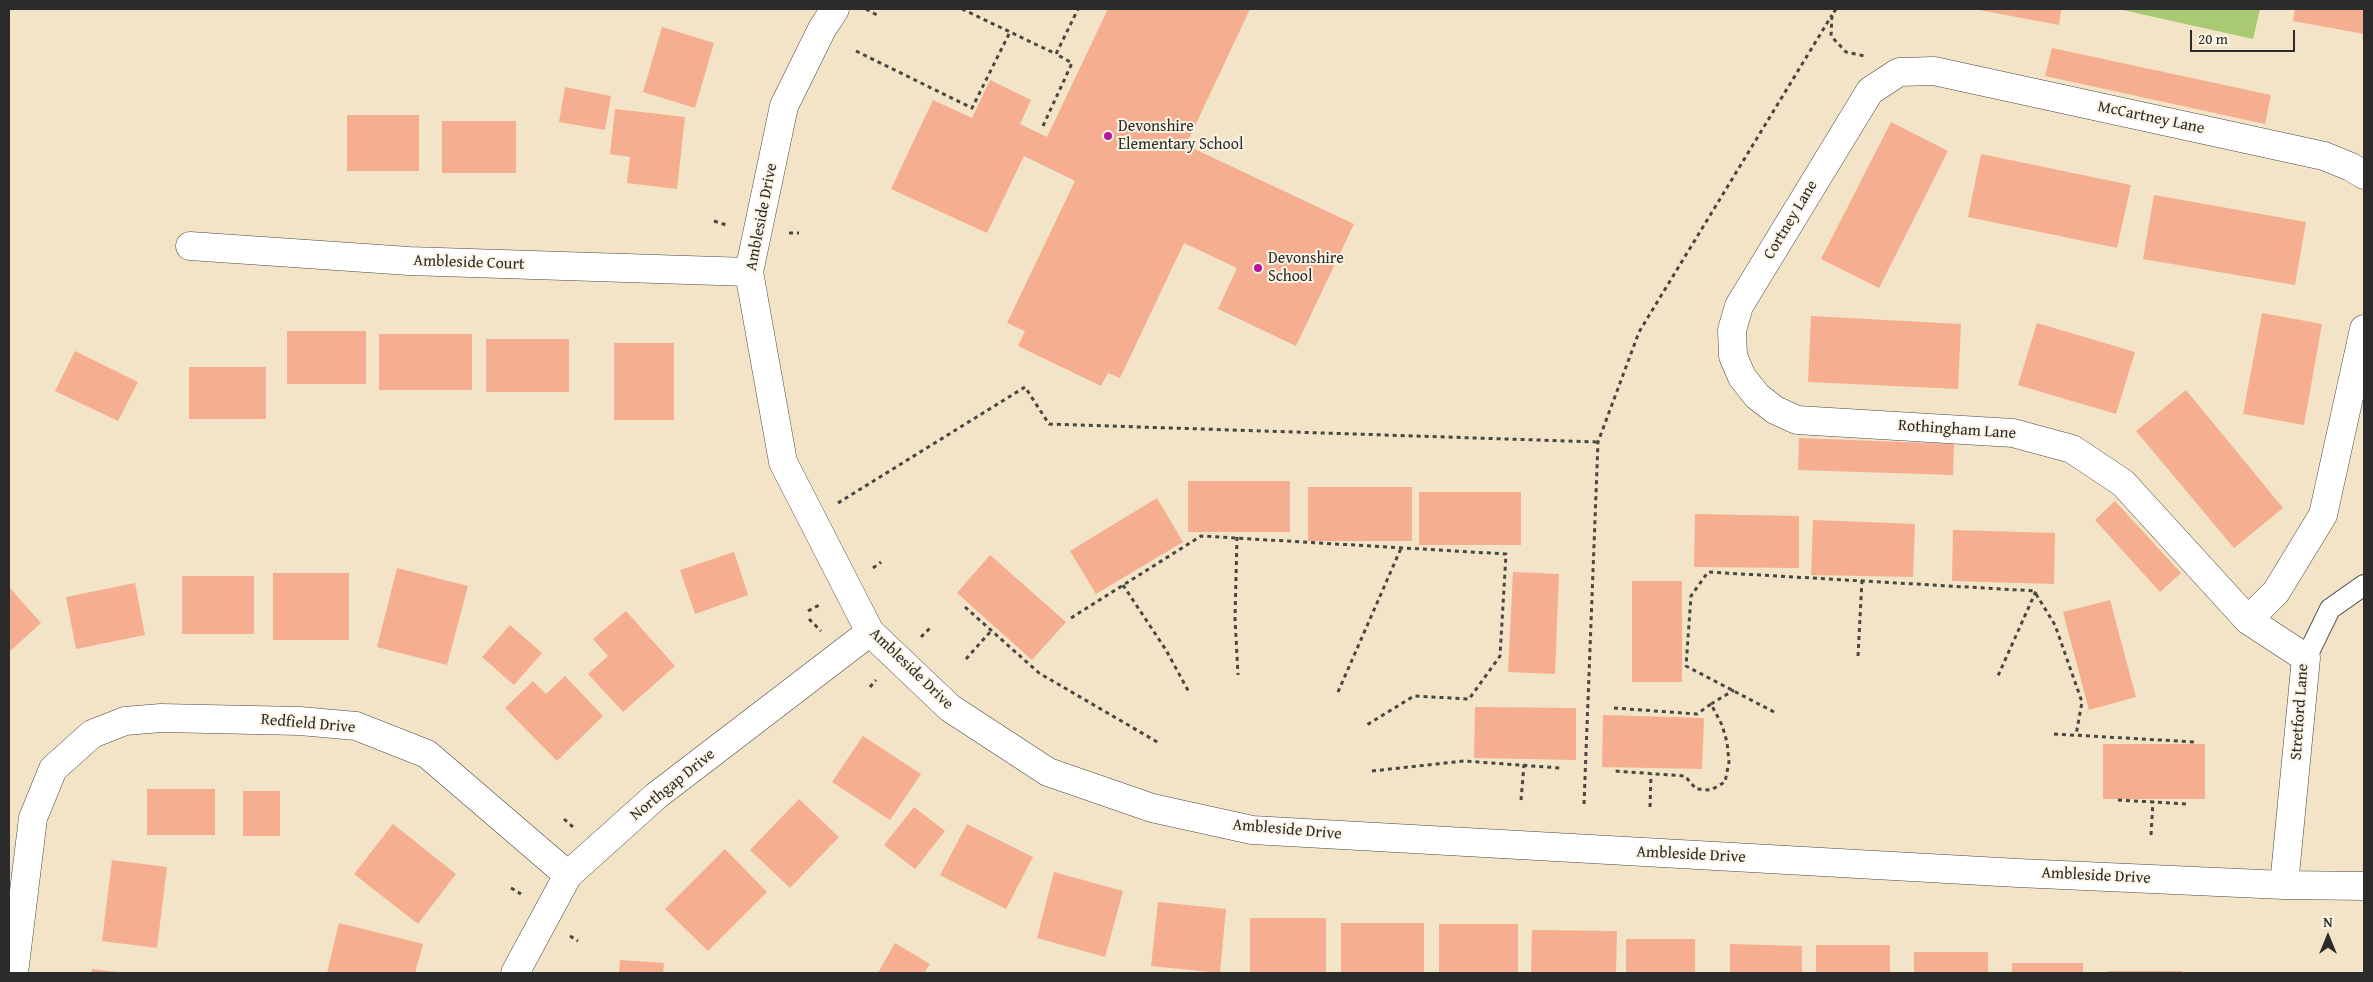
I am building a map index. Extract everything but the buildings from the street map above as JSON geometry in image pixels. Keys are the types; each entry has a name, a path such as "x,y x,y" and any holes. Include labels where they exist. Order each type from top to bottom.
{"street":[{"name":"Ambleside Drive","path":"835,9 822,29 784,106 749,272 783,462 870,632 950,708 1048,772 1152,808 1252,830 2018,873 2284,885 2364,886"},
{"name":"McCartney Lane","path":"1934,70 2324,156 2352,167 2364,175"},
{"name":"Cortney Lane","path":"1775,410 1756,396 1742,377 1733,356 1732,330 1739,306 1870,91 1899,72 1934,70"},
{"name":"Ambleside Court","path":"190,246 409,261 749,272"},
{"path":"2248,620 2276,592 2323,515 2364,329"},
{"name":"Rothingham Lane","path":"1775,410 1797,420 2013,432 2072,449 2123,483 2248,620"},
{"name":"Stretford Lane","path":"2248,620 2306,658 2284,885"},
{"name":"Northgap Drive","path":"515,973 568,875 656,796 870,632"},
{"name":"Redfield Drive","path":"14,973 33,818 53,769 92,734 125,721 161,718 300,721 356,726 427,754 568,875"}],"lane":[{"path":"2306,658 2330,610 2364,585"}],"path":[{"path":"865,9 876,15"},
{"path":"962,9 1072,63 1043,126"},
{"path":"1056,54 1078,9"},
{"path":"1584,804 1598,442 1639,332 1832,15"},
{"path":"856,51 972,108 1010,32"},
{"path":"812,519 1025,386 1050,424 1598,442"},
{"path":"1071,618 1202,536 1402,546 1506,554 1500,656 1469,699 1414,696 1365,726"},
{"path":"1237,537 1235,618 1238,675"},
{"path":"1338,692 1402,546"},
{"path":"1774,712 1686,666 1691,596 1708,572 2036,591 2055,625 2082,702 2076,734"},
{"path":"1858,656 1862,580"},
{"path":"1123,585 1166,650 1190,694"},
{"path":"1997,678 2036,593"},
{"path":"965,607 1039,673 1159,743"},
{"path":"809,619 823,634"},
{"path":"915,643 932,627"},
{"path":"966,660 991,631"},
{"path":"1614,708 1697,714 1734,690"},
{"path":"1614,771 1685,776 1696,789 1711,790 1725,782 1729,762 1727,742 1722,725 1711,704"},
{"path":"2054,734 2195,742"},
{"path":"1372,771 1464,761 1560,768"},
{"path":"1521,800 1524,765"},
{"path":"1650,807 1651,774"},
{"path":"2118,800 2187,804"},
{"path":"2151,835 2152,802"},
{"path":"564,819 578,831"}],"green space":[{"path":"2118,9 2260,9 2253,39"}],"place":[{"name":"Devonshire Elementary School","path":"1108,136"},
{"name":"Devonshire School","path":"1258,268"}]}
